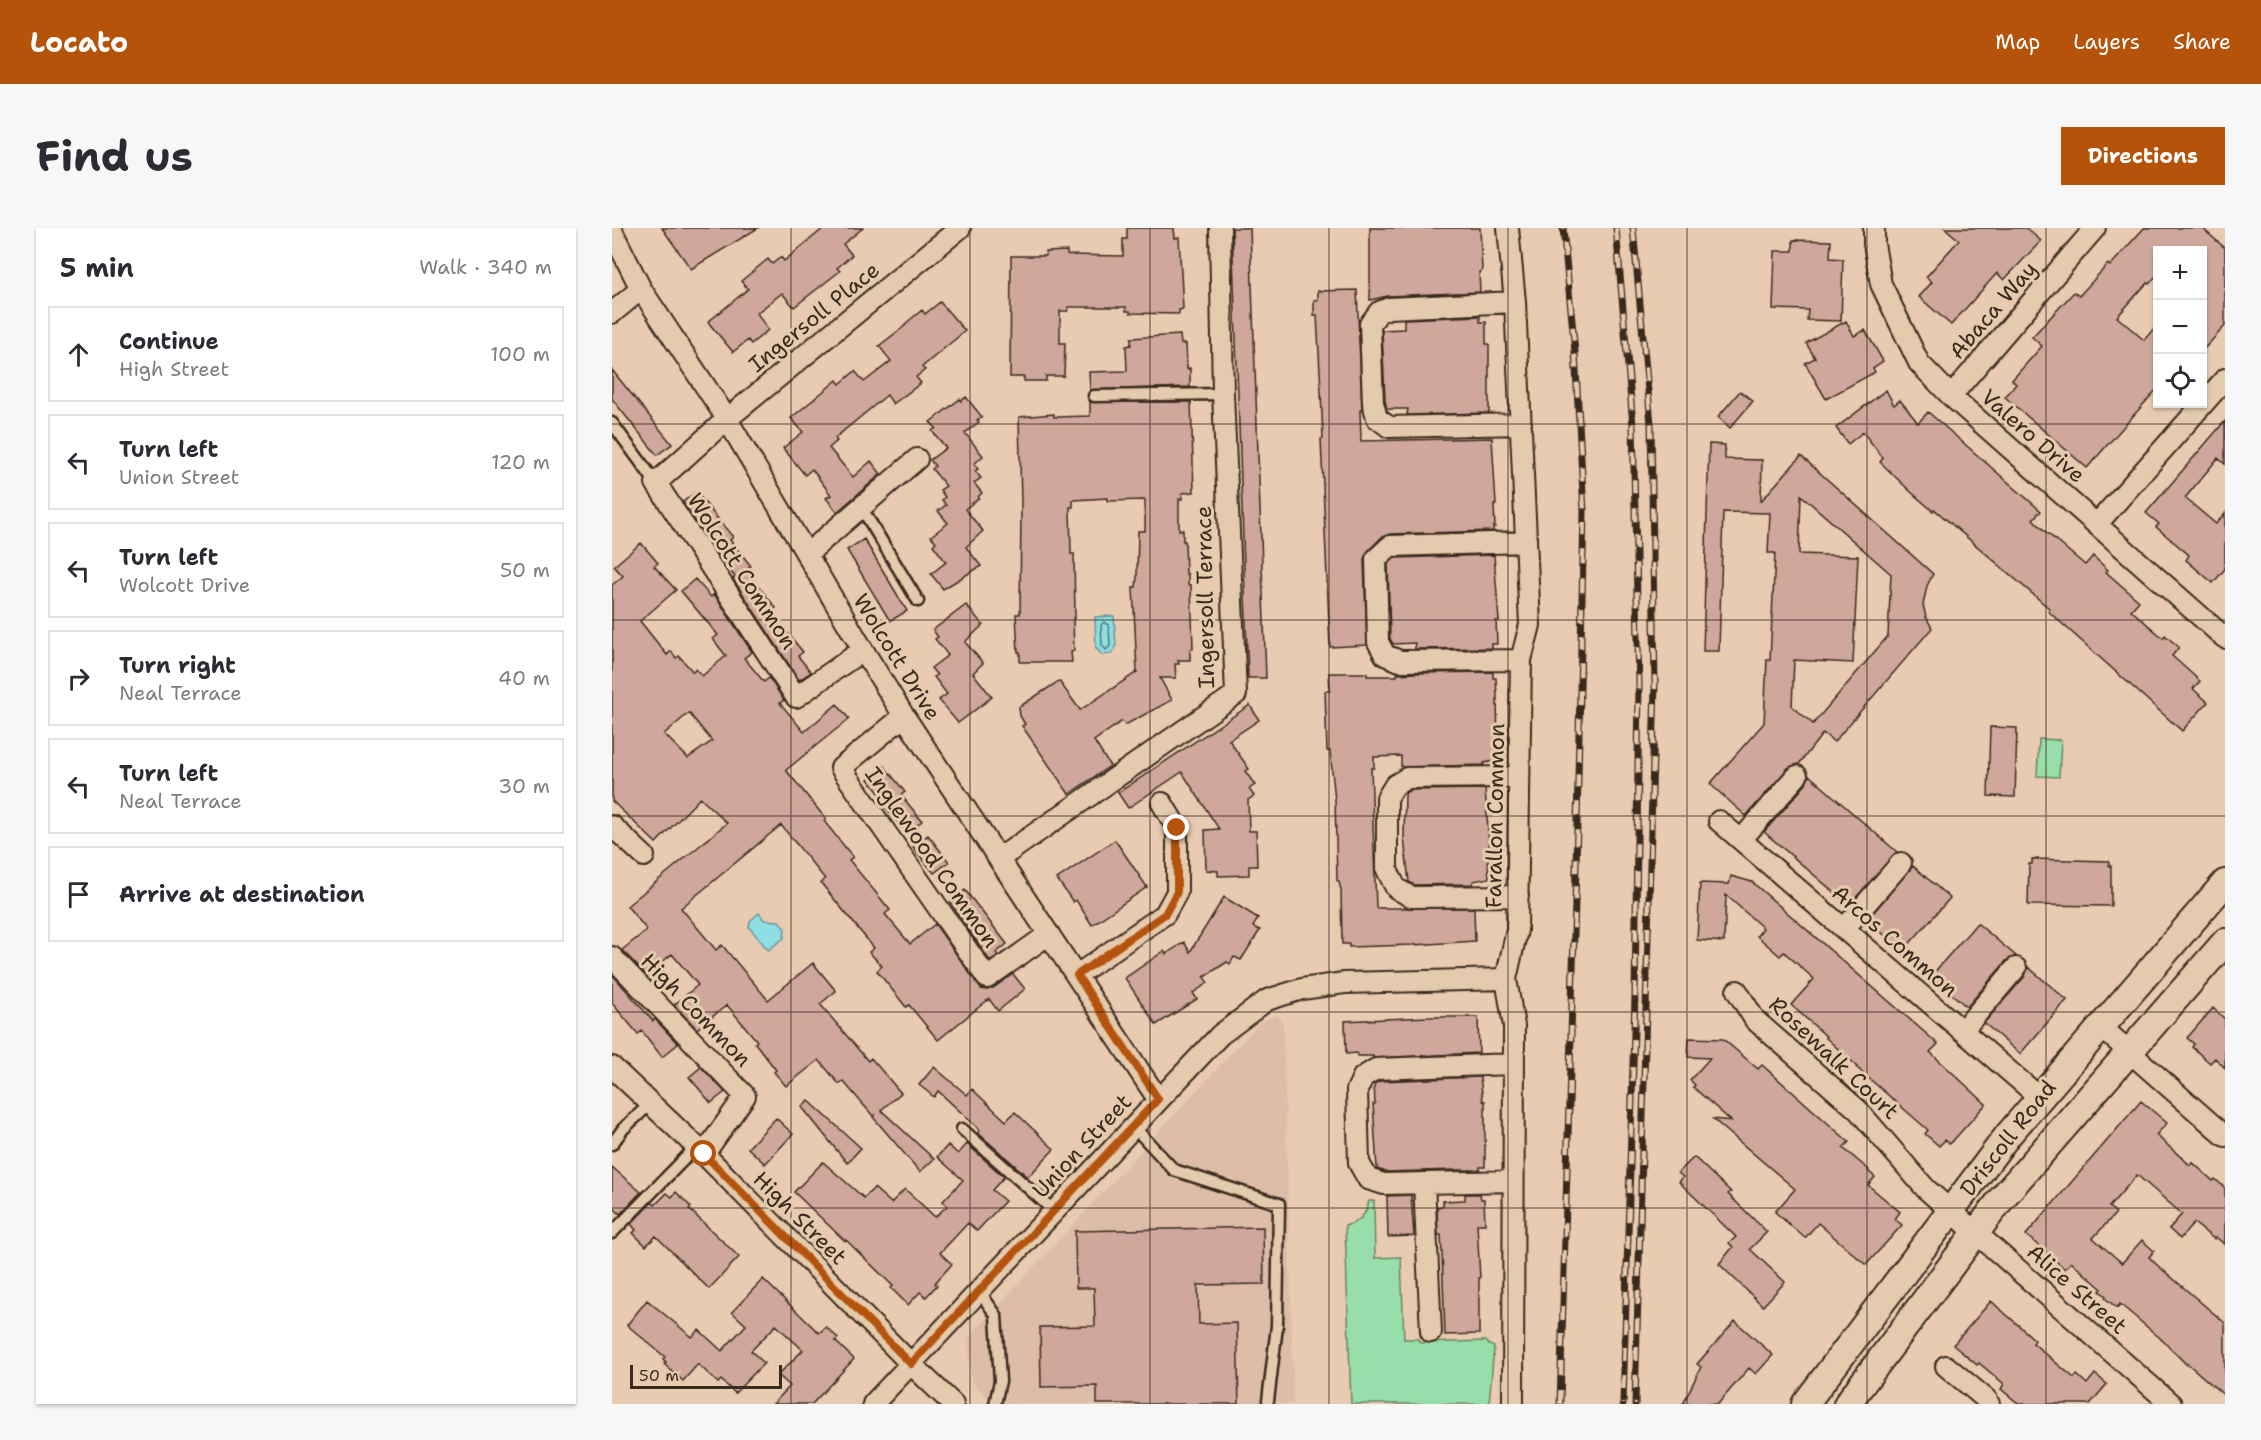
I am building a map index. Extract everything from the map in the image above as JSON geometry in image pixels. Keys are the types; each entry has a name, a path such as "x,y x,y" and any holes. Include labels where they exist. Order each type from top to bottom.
{"street":[{"name":"Ingersoll Place","path":"727,419 960,228"},
{"name":"Ingersoll Terrace","path":"999,858 1236,694 1223,394 1220,228"},
{"name":"Farallon Common","path":"1508,228 1515,302 1530,625 1521,660 1517,930 1506,979 1514,1026 1513,1404"},
{"name":"Valero Drive","path":"1874,228 1874,244 1881,284 1919,363 1951,396 2225,638"},
{"name":"Abaca Way","path":"1951,396 2095,228"},
{"name":"Wolcott Drive","path":"612,231 642,288 727,419 862,650 1158,1099"},
{"path":"612,313 642,288"},
{"path":"1515,302 1389,308 1378,312 1371,324 1374,403 1377,418 1389,427 1521,424"},
{"path":"2097,524 2225,379"},
{"name":"Wolcott Common","path":"727,419 656,483 796,697 862,650"},
{"path":"807,554 917,459"},
{"path":"1521,660 1400,662 1385,655 1378,642 1376,559 1390,546 1526,542"},
{"name":"Inglewood Common","path":"904,716 841,768 987,978 1049,934"},
{"path":"1741,840 1797,776"},
{"path":"1518,896 1412,897 1396,888 1387,870 1387,798 1395,785 1407,778 1520,777"},
{"path":"1077,975 1165,914 1177,892 1177,828 1162,803"},
{"name":"Arcos Common","path":"1719,821 2039,1097"},
{"path":"612,826 644,856"},
{"path":"1844,929 1901,863"},
{"name":"Driscoll Road","path":"1805,1404 1980,1170 2039,1097 2225,882"},
{"name":"Driscoll Road","path":"1847,1404 2031,1164 2225,942"},
{"name":"High Common","path":"612,957 745,1096 700,1151"},
{"path":"1962,1031 2016,968"},
{"name":"Union Street","path":"873,1404 1220,1035 1267,1000 1302,989 1344,983 1506,979"},
{"name":"Rosewalk Court","path":"1737,991 1755,1020 1858,1110 1926,1189 1951,1211"},
{"path":"2100,1026 2225,1136"},
{"path":"1513,1181 1384,1184 1368,1179 1359,1163 1357,1090 1363,1077 1376,1069 1514,1064"},
{"name":"High Street","path":"612,1067 700,1151 911,1364 954,1404"},
{"path":"1425,1183 1431,1332"},
{"name":"Alice Street","path":"1951,1211 2171,1404"},
{"path":"1946,1366 1989,1404"}],"lane":[{"path":"1094,396 1223,394"},
{"path":"612,423 656,483"},
{"path":"861,507 918,601"},
{"path":"612,1143 618,1129 650,1104"},
{"path":"1133,1126 1174,1170 1279,1204 1277,1326 1268,1401"},
{"path":"962,1129 1054,1211"},
{"path":"612,1233 700,1151"},
{"path":"979,1291 996,1315 1000,1381 994,1404"}],"shaded area":[{"path":"1278,1015 1283,1023 1294,1404 994,1404 971,1381 968,1338 1260,1022"}],"green space":[{"path":"2039,739 2061,740 2059,777 2037,776"},
{"path":"1369,1201 1374,1201 1375,1258 1401,1257 1404,1339 1418,1339 1421,1343 1486,1341 1494,1347 1489,1404 1351,1404 1345,1226 1361,1218"}],"water":[{"path":"1114,616 1116,647 1111,654 1102,655 1096,648 1095,617"},
{"path":"759,913 764,920 779,921 785,929 784,938 768,950 749,927 750,921"}],"building":[{"path":"662,228 758,228 691,269"},
{"path":"824,228 863,228 843,244 852,255 837,268 840,271 794,307 782,293 757,313 768,330 751,344 748,340 733,352 708,322 748,289 741,281 768,259 772,264 781,257 784,261"},
{"path":"1127,228 1174,228 1175,238 1179,237 1183,309 1179,310 1179,314 1130,313 1126,311 1126,307 1068,307 1068,311 1060,311 1060,343 1065,343 1064,376 1046,376 1046,381 1024,381 1024,377 1010,377 1011,256 1046,256 1046,252 1067,251 1067,255 1123,256 1123,239 1127,239"},
{"path":"1232,228 1250,228 1266,678 1248,678"},
{"path":"1370,228 1480,228 1482,271 1479,272 1480,292 1388,296 1370,300"},
{"path":"1945,228 2026,228 2041,241 2004,280 1997,273 1951,325 1919,297 1932,282 1926,277 1959,240"},
{"path":"2144,228 2202,228 2225,248 2225,326 2207,346 2207,246 2153,246 2153,280 2149,284 2147,283 2117,317 2144,340 2153,330 2153,394 2087,468 2005,397 2016,384 2012,380 2042,346 2032,337 2074,292 2079,296 2108,264 2110,266"},
{"path":"1793,240 1831,241 1830,258 1843,259 1841,321 1807,320 1808,310 1773,309 1775,251 1793,251"},
{"path":"1357,290 1362,410 1360,410 1361,441 1492,438 1495,527 1493,531 1390,534 1382,537 1368,551 1364,559 1367,645 1330,647 1321,391 1317,315 1314,315 1314,300 1318,300 1318,291"},
{"path":"940,302 965,331 922,367 925,370 916,377 921,383 893,404 887,395 835,438 837,441 829,448 853,477 871,461 881,474 837,512 826,498 831,495 812,469 805,475 783,448 803,432 791,418 837,380 840,384 855,371 864,382 891,361 879,346 922,310 925,314"},
{"path":"1480,316 1480,322 1486,322 1486,344 1489,344 1489,413 1407,415 1408,409 1387,409 1382,330 1404,329 1404,319"},
{"path":"1846,321 1854,336 1865,330 1883,361 1873,368 1875,372 1826,399 1805,363 1815,358 1806,343"},
{"path":"1180,335 1181,344 1186,344 1190,387 1090,390 1089,372 1127,371 1126,346 1131,345 1131,338"},
{"path":"612,370 672,444 657,455 612,399"},
{"path":"1886,390 1894,405 1900,400 1918,423 1928,412 2041,511 2033,519 2085,565 2093,556 2108,570 2106,572 2139,601 2131,610 2163,638 2165,635 2179,647 2172,656 2200,681 2193,689 2208,702 2182,731 2048,611 2050,609 1934,509 1933,511 1911,492 1880,462 1883,458 1863,432 1848,444 1836,428"},
{"path":"1740,391 1753,401 1730,428 1718,417"},
{"path":"966,397 982,417 965,433 983,456 974,464 978,469 975,471 981,478 974,483 982,493 965,509 983,531 966,547 981,566 943,589 931,574 946,562 933,545 936,542 931,536 948,523 938,511 946,505 942,500 945,497 940,490 946,486 932,469 935,466 930,460 946,448 932,431 936,428 930,422"},
{"path":"1090,402 1191,402 1194,492 1182,493 1182,499 1179,499 1179,530 1183,530 1186,574 1188,574 1188,585 1191,585 1193,649 1190,649 1190,660 1178,660 1179,664 1175,664 1176,678 1160,678 1172,700 1125,725 1122,721 1094,741 1110,766 1069,794 1022,726 1025,724 1020,716 1019,707 1059,681 1080,710 1137,672 1133,587 1136,587 1137,576 1138,531 1145,531 1145,500 1108,501 1108,498 1073,500 1073,507 1070,507 1071,554 1074,554 1075,618 1073,618 1072,662 1020,662 1016,614 1020,614 1019,417 1054,414 1054,417 1090,416"},
{"path":"2225,421 2225,464 2218,458 2185,498 2216,524 2225,513 2225,569 2213,583 2186,560 2189,555 2156,527 2159,524 2146,513"},
{"path":"1709,444 1725,445 1725,459 1762,460 1761,501 1801,456 1933,574 1927,586 1923,605 1932,628 1834,742 1823,733 1799,764 1788,768 1746,816 1710,784 1764,723 1767,659 1770,660 1775,553 1768,553 1770,513 1723,512 1719,651 1703,651","holes":["1801,495 1891,574 1888,636 1813,724 1792,706 1794,660 1853,663 1858,556 1799,554"]},
{"path":"696,492 733,537 730,540 751,566 745,570 776,608 771,613 803,652 798,656 811,672 799,680 733,579 735,577 715,551 718,549 697,524 683,502"},
{"path":"864,539 907,611 890,621 847,550"},
{"path":"641,543 658,563 654,566 676,590 640,621 667,655 671,651 676,658 679,656 693,672 696,669 702,676 726,656 713,639 718,635 681,591 695,579 711,597 714,594 752,652 744,658 764,682 769,678 784,700 780,703 804,732 837,704 849,719 786,770 826,819 824,821 853,857 849,860 890,910 885,914 910,944 935,924 981,989 993,988 1013,974 1025,989 998,1011 989,999 938,1040 909,1005 906,1007 877,971 882,966 869,952 874,948 821,883 825,879 781,825 681,908 716,950 722,945 768,1000 813,963 836,991 820,1004 868,1061 871,1058 901,1093 881,1110 934,1159 920,1172 873,1117 876,1114 873,1116 843,1081 839,1084 819,1060 786,1086 755,1043 757,1041 727,1005 697,1029 674,1005 698,985 672,954 646,975 622,950 647,930 627,906 727,823 700,798 656,843 612,801 612,585 623,576 614,566","holes":["689,713 712,741 688,758 664,734"]},
{"path":"1494,555 1499,621 1496,621 1497,644 1492,644 1492,648 1415,649 1415,643 1393,644 1390,639 1388,564 1395,558"},
{"path":"966,605 983,625 965,642 983,663 973,673 992,697 958,723 939,700 947,694 934,677 937,675 931,668 948,655 935,639 938,637 933,630"},
{"path":"1493,672 1493,678 1496,678 1497,696 1498,754 1496,754 1496,761 1484,763 1484,765 1401,767 1401,756 1374,757 1374,768 1371,768 1376,908 1474,908 1475,941 1349,947 1349,944 1342,944 1341,890 1337,881 1335,800 1330,751 1327,751 1325,691 1330,691 1329,673 1397,676 1397,674 1415,673"},
{"path":"1250,705 1259,720 1229,740 1249,769 1245,771 1255,785 1249,789 1254,796 1248,800 1249,831 1256,831 1257,866 1249,866 1249,875 1218,876 1218,871 1206,870 1205,830 1219,829 1182,772 1128,808 1118,793"},
{"path":"1990,727 2017,728 2015,797 1988,796"},
{"path":"884,766 905,792 901,795 922,821 907,833 885,807 888,804 868,779"},
{"path":"1809,775 1897,852 1849,905 1764,832 1806,784"},
{"path":"1485,789 1490,856 1488,857 1489,878 1473,881 1473,884 1414,885 1409,882 1404,838 1405,793 1410,790"},
{"path":"928,835 949,862 934,873 913,847"},
{"path":"1115,840 1147,887 1092,925 1076,900 1073,902 1057,879"},
{"path":"2032,859 2109,861 2111,906 2028,905 2029,864 2032,864"},
{"path":"1913,866 1950,898 1903,951 1867,920"},
{"path":"1731,876 1752,882 1938,1044 1930,1052 1986,1104 1950,1144 1945,1140 1939,1146 1925,1134 1928,1130 1856,1067 1791,1005 1814,979 1784,952 1780,956 1757,936 1763,928 1726,895 1724,942 1697,940 1700,883 1729,884"},
{"path":"965,890 1007,944 990,961 950,902"},
{"path":"1224,897 1258,918 1253,927 1260,930 1241,960 1234,957 1230,964 1227,962 1204,977 1208,983 1193,993 1197,999 1156,1025 1125,978 1164,951 1166,954 1184,942 1190,952"},
{"path":"1977,923 2016,956 2007,960 1967,1007 1931,976"},
{"path":"2028,967 2067,1000 2020,1054 1984,1023 2025,976"},
{"path":"612,974 653,1021 655,1019 678,1044 662,1057 642,1031 638,1034 612,1003"},
{"path":"2213,1008 2225,1019 2225,1068 2215,1058 2210,1063 2192,1047 2194,1044 2187,1038"},
{"path":"1478,1017 1479,1053 1373,1058 1373,1056 1357,1056 1357,1053 1346,1054 1345,1021"},
{"path":"1689,1038 1723,1039 1758,1069 1762,1065 1849,1142 1843,1148 1875,1177 1868,1185 1900,1212 1895,1219 1902,1225 1866,1265 1818,1223 1805,1238 1775,1212 1795,1189 1713,1119 1731,1121 1693,1087 1695,1085 1690,1080 1710,1058 1688,1057"},
{"path":"701,1067 725,1092 711,1103 689,1077"},
{"path":"934,1067 967,1095 972,1089 1006,1121 1015,1112 1054,1149 1028,1177 978,1133 980,1130 938,1091 934,1097 919,1085"},
{"path":"1480,1077 1483,1101 1485,1101 1485,1167 1480,1167 1480,1170 1386,1172 1377,1169 1374,1084 1380,1081"},
{"path":"809,1101 861,1148 847,1163 802,1107"},
{"path":"2141,1101 2167,1123 2156,1135 2190,1165 2192,1162 2213,1181 2215,1179 2225,1188 2225,1245 2194,1223 2180,1239 2169,1229 2182,1214 2137,1175 2109,1207 2116,1213 2093,1238 2122,1263 2142,1240 2154,1251 2149,1257 2156,1264 2225,1323 2225,1396 2120,1304 2117,1308 2105,1298 2106,1296 2100,1291 2102,1289 2071,1262 2065,1269 2026,1235"},
{"path":"776,1118 793,1134 765,1164 748,1148"},
{"path":"967,1144 1004,1177 992,1190 1005,1201 977,1231 968,1223 940,1253 952,1264 926,1297 920,1292 908,1305 891,1288 893,1286 794,1192 823,1162 864,1198 874,1188 891,1203 905,1189 935,1217 947,1206 943,1201 963,1180 937,1157 948,1145 958,1154"},
{"path":"1694,1157 1731,1192 1728,1194 1767,1232 1750,1249 1785,1282 1763,1306 1719,1264 1733,1247 1729,1243 1736,1237 1679,1182 1683,1177 1678,1173"},
{"path":"612,1167 641,1192 620,1214 612,1206"},
{"path":"676,1192 691,1207 689,1209 739,1257 709,1289 656,1236 646,1246 633,1233 636,1230 631,1224 652,1202 655,1205 667,1193 672,1197"},
{"path":"1465,1194 1480,1194 1481,1199 1484,1199 1485,1224 1477,1224 1480,1278 1479,1334 1445,1335 1441,1235 1438,1235 1437,1207 1443,1206 1443,1201 1465,1200"},
{"path":"1411,1195 1414,1236 1388,1237 1387,1196"},
{"path":"1263,1227 1264,1284 1198,1285 1199,1324 1237,1323 1239,1404 1097,1404 1097,1386 1041,1387 1040,1327 1095,1326 1094,1288 1076,1288 1075,1231"},
{"path":"763,1279 819,1333 826,1327 838,1338 835,1341 854,1359 812,1404 773,1404 790,1386 778,1375 803,1350 776,1325 751,1351 764,1363 735,1393 721,1380 718,1383 698,1364 683,1381 664,1364 665,1357 627,1325 647,1300 692,1337 699,1330 722,1351 746,1325 732,1312"},
{"path":"1991,1301 2035,1340 2033,1343 2074,1378 2077,1375 2087,1384 2095,1374 2107,1384 2090,1404 2019,1404 2001,1389 2004,1384 1953,1345"},
{"path":"1735,1321 1773,1355 1756,1374 1749,1368 1718,1404 1683,1404 1701,1367 1697,1364"}],"railway":[{"path":"1560,1404 1584,511 1575,352 1563,228"},
{"path":"1616,228 1633,425 1639,684 1635,996 1623,1404"},
{"path":"1633,228 1651,424 1655,685 1635,1404"}],"route":[{"path":"704,1154 911,1364 1158,1099 1077,975 1165,914 1177,892 1177,828"}]}
